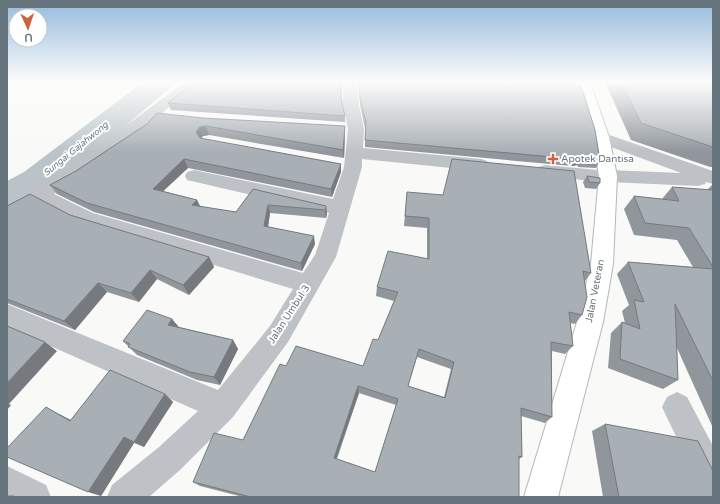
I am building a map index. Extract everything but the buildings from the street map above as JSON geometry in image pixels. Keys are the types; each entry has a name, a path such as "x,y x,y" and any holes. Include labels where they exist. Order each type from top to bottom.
{"main road":[{"name":"Jalan Veteran","path":"541,497 590,322 602,264 608,177 601,137 591,106"}],"street":[{"path":"7,213 74,173 163,106"},
{"name":"Jalan Umbul 3","path":"124,497 170,458 223,407 279,334 325,257 340,208 349,162 348,128 351,106"},
{"path":"152,114 175,116"},
{"path":"601,137 713,178"},
{"path":"349,162 497,167"},
{"path":"528,170 608,177 713,181"},
{"path":"194,176 340,208"},
{"path":"38,194 86,219 309,284"},
{"path":"7,315 223,407"},
{"path":"677,407 713,480"},
{"path":"7,482 34,497"}],"waterway":[{"name":"Sungai Gajahwong","path":"7,198 37,181 131,106"}],"place":[{"name":"Apotek Dantisa","path":"553,159"}]}
